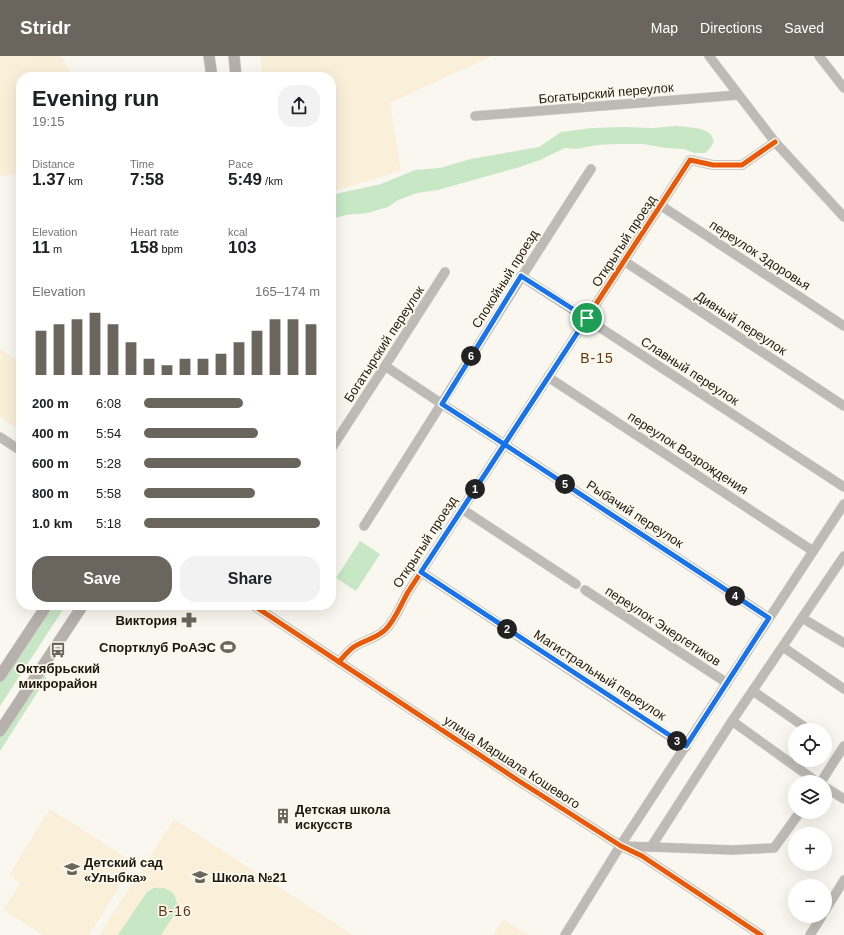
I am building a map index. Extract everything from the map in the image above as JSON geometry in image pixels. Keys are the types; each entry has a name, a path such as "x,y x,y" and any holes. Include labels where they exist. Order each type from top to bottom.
{"main road":[{"path":"209,56 211,72"},
{"path":"234,56 236,72"},
{"path":"0,676 44,610"},
{"path":"0,731 80,610"}],"street":[{"path":"709,56 775,142 844,217"},
{"path":"819,56 844,88"},
{"name":"Богатырский переулок","path":"475,116 738,95"},
{"name":"Открытый проезд","path":"340,661 356,646 385,631 391,623 408,592 690,160 713,165 742,165 775,142"},
{"name":"Спокойный проезд","path":"364,526 521,276 591,169"},
{"name":"переулок Здоровья","path":"660,205 844,326"},
{"name":"Дивный переулок","path":"624,261 844,406"},
{"name":"Богатырский переулок","path":"336,441 445,272"},
{"name":"Славный переулок","path":"521,276 844,487"},
{"name":"Рыбачий переулок","path":"385,366 769,618"},
{"name":"переулок Возрождения","path":"548,377 813,551"},
{"path":"0,434 16,445"},
{"path":"0,437 16,448"},
{"path":"565,935 844,504"},
{"path":"462,509 576,584"},
{"path":"651,847 732,721 844,556"},
{"name":"Магистральный переулок","path":"421,572 686,746"},
{"name":"переулок Энергетиков","path":"585,590 727,683"},
{"name":"улица Маршала Кошевого","path":"260,610 622,845 642,856 761,935"},
{"name":"улица Маршала Кошевого","path":"264,610 340,661"},
{"path":"802,618 844,643"},
{"path":"783,647 844,689"},
{"path":"753,691 799,723"},
{"path":"732,721 807,775"},
{"path":"825,775 844,746"},
{"path":"832,791 844,799"},
{"path":"622,845 732,850 774,848 795,819"},
{"path":"832,900 844,880"},
{"path":"810,935 818,923"}],"shaded area":[{"path":"0,56 59,56 63,59 70,72 16,72 16,173 5,176 0,175"},
{"path":"260,56 492,56 390,103 401,171 336,190 336,72 262,72"},
{"path":"0,349 16,360 16,428 0,417"},
{"name":"Детский сад «Улыбка»","path":"50,809 135,863 89,935 43,935 3,910 21,883 9,875"},
{"name":"Школа №21","path":"174,819 353,935 99,935"},
{"path":"503,919 528,935 493,935"}],"green space":[{"path":"676,126 695,128 708,132 714,141 705,153 694,153 684,149 643,144 597,145 577,149 565,148 540,160 520,167 438,190 417,193 398,200 388,207 367,213 336,218 336,194 381,184 415,170 440,168 471,159 539,147 561,132 592,128 653,128"},
{"path":"360,541 380,554 356,591 336,578"},
{"path":"47,610 63,610 0,706 0,682"},
{"path":"44,665 46,679 0,751 0,733"},
{"path":"154,888 164,888 172,892 176,899 178,909 161,935 118,935 147,892"}],"cycle path":[{"path":"339,662 352,648 379,635 392,622 408,592 690,160 713,165 742,165 775,142"},
{"path":"261,610 519,781 621,846 642,856 761,935"}],"place":[{"name":"Виктория","path":"189,620"},
{"name":"Спортклуб РоАЭС","path":"228,647"},
{"name":"Октябрьский микрорайон","path":"58,650"},
{"name":"Детская школа искусств","path":"283,816"},
{"name":"Детский сад «Улыбка»","path":"72,869"},
{"name":"Школа №21","path":"200,877"}],"district":[{"name":"В-15","path":"597,358"},
{"name":"В-16","path":"175,911"}],"route":[{"path":"587,318 504,444 421,572 686,746 769,618 504,444 442,404 521,276 587,318"}]}
